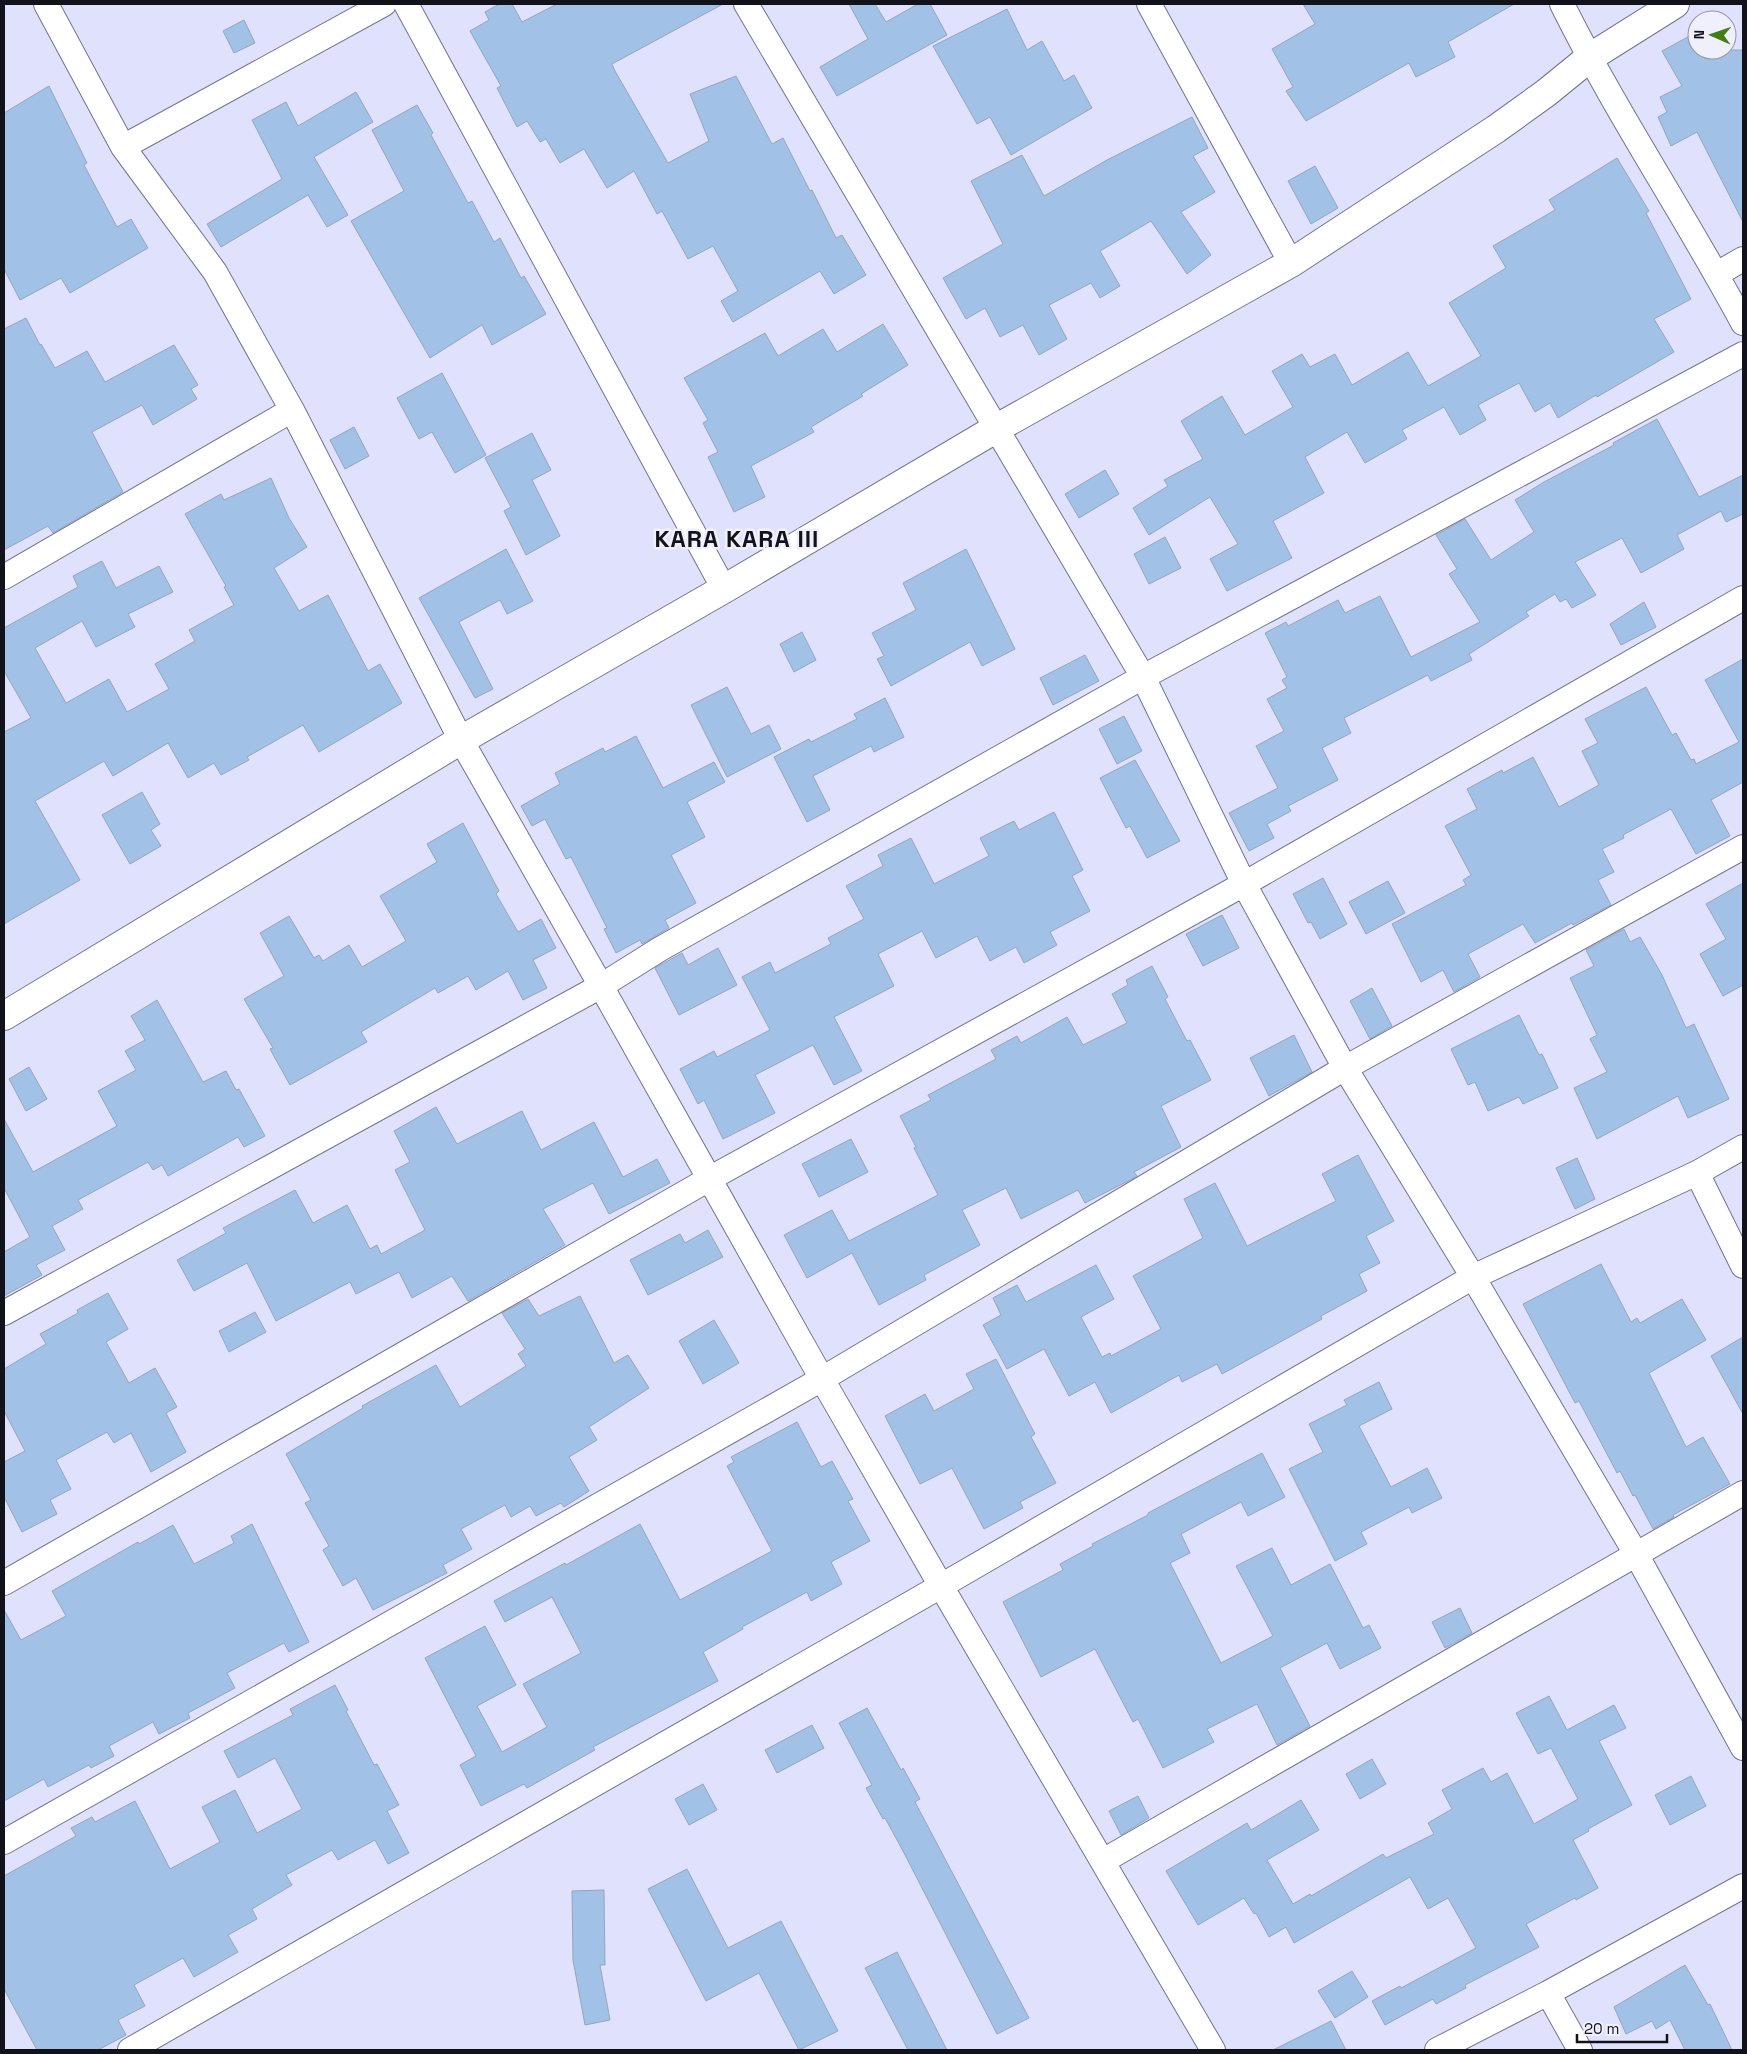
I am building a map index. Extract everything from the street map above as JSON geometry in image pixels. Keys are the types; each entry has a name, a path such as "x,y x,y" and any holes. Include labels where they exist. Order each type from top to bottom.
{"street":[{"path":"46,4 123,147 215,272 292,410 461,740 822,1379 1213,2050"},
{"path":"123,147 384,4"},
{"path":"406,4 724,589"},
{"path":"746,4 1143,677 1244,884 1345,1068 1473,1277 1636,1554 1743,1748"},
{"path":"1150,4 1291,263"},
{"path":"1562,4 1589,58 1717,274 1743,323"},
{"path":"5,1014 461,740 724,589 997,428 1291,263 1496,129 1546,93 1589,58 1675,4"},
{"path":"1717,274 1743,259"},
{"path":"4,1313 601,986 668,945 1143,677 1743,354"},
{"path":"4,577 292,410"},
{"path":"4,1583 709,1180 1244,884 1743,598"},
{"path":"4,1842 822,1379 1345,1068 1743,847"},
{"path":"130,2050 941,1586 1473,1277 1697,1173 1743,1148"},
{"path":"1697,1173 1743,1266"},
{"path":"1103,1861 1743,1493"},
{"path":"1437,2050 1548,1993 1743,1886"},
{"path":"1548,1993 1580,2050"}],"building":[{"path":"499,4 512,4 522,22 557,4 723,4 612,64 615,71 668,163 709,141 690,94 736,76 772,144 783,138 836,238 842,235 866,275 834,294 820,271 733,322 721,301 738,291 713,246 688,259 662,211 657,214 634,171 607,188 584,149 560,163 546,139 540,142 527,121 517,127 497,88 501,86 470,31 489,20 485,12"},
{"path":"849,4 875,4 886,22 918,4 930,4 947,35 837,96 820,67 868,39"},
{"path":"1303,4 1514,4 1448,42 1455,57 1416,77 1409,63 1306,121 1286,91 1293,87 1272,49 1315,24"},
{"path":"1007,9 1027,50 1042,41 1064,81 1074,75 1092,108 1011,155 990,117 977,124 933,46"},
{"path":"244,20 255,43 234,53 223,31"},
{"path":"1687,37 1687,60 1737,60 1737,50 1743,50 1743,222 1697,132 1671,146 1658,117 1667,112 1660,97 1682,86 1662,51"},
{"path":"49,86 87,163 84,165 117,227 131,219 148,248 70,293 61,278 20,300 4,269 4,113"},
{"path":"356,92 373,122 314,157 348,215 327,227 308,195 221,247 207,224 282,179 252,120 286,102 298,126"},
{"path":"417,105 468,203 472,201 494,242 500,238 521,278 524,276 546,314 492,345 482,325 430,358 351,221 404,191 372,130"},
{"path":"1192,117 1208,148 1193,156 1215,192 1181,212 1211,255 1187,274 1151,221 1100,251 1120,286 1100,298 1091,283 1049,305 1067,339 1039,355 1023,325 1000,337 985,308 966,319 943,278 1003,244 971,181 1022,155 1044,196 1107,160"},
{"path":"1617,158 1649,211 1646,213 1691,299 1654,319 1674,352 1558,418 1550,403 1535,412 1519,383 1478,405 1486,420 1460,435 1444,407 1402,430 1407,439 1365,463 1347,432 1305,457 1324,493 1273,521 1292,558 1227,591 1210,559 1238,544 1210,497 1149,535 1133,508 1168,486 1164,480 1203,459 1181,421 1222,396 1245,435 1293,407 1272,371 1302,354 1310,367 1335,354 1352,385 1408,352 1428,386 1481,356 1449,303 1506,268 1493,246 1555,210 1549,200"},
{"path":"1315,166 1338,208 1311,224 1288,181"},
{"path":"26,318 55,368 87,351 105,382 174,345 198,385 191,389 197,399 153,425 142,405 92,432 123,492 53,533 48,526 4,550 4,329"},
{"path":"883,324 908,365 861,394 863,396 811,427 814,432 751,466 765,497 734,512 708,457 718,452 703,423 708,420 684,378 765,333 778,356 823,329 837,352"},
{"path":"442,373 486,455 455,473 432,432 419,439 397,398"},
{"path":"1657,419 1699,497 1743,475 1743,514 1726,522 1721,511 1677,535 1684,549 1641,573 1622,538 1575,562 1596,595 1572,608 1566,599 1560,602 1555,594 1526,612 1529,616 1469,654 1472,660 1431,681 1428,675 1344,718 1351,733 1322,748 1338,780 1288,806 1291,811 1267,824 1274,838 1249,851 1229,813 1278,788 1256,746 1284,731 1267,699 1287,688 1282,680 1287,677 1265,633 1286,622 1288,626 1338,600 1345,613 1380,596 1411,657 1480,622 1449,574 1457,569 1436,535 1465,519 1491,560 1534,532 1515,500"},
{"path":"354,427 369,456 345,469 330,440"},
{"path":"532,433 551,470 532,480 560,536 526,555 504,511 511,507 485,458"},
{"path":"1105,470 1119,494 1079,518 1065,494"},
{"path":"271,478 289,518 307,547 274,568 299,611 328,595 368,671 380,664 402,703 319,752 303,725 247,757 249,760 221,775 214,763 188,778 168,743 113,776 104,761 35,801 80,880 4,924 4,732 31,718 4,671 4,628 78,587 73,576 102,561 116,588 159,566 173,592 128,614 135,627 96,647 82,621 35,648 66,703 109,679 127,712 169,689 155,664 195,641 189,630 234,605 224,587 226,586 185,514 221,494 224,500"},
{"path":"1165,537 1181,568 1149,584 1134,554"},
{"path":"506,549 533,601 507,614 500,600 459,622 493,689 475,698 419,598"},
{"path":"966,549 1015,649 982,666 970,642 891,686 877,659 884,656 872,633 916,610 903,583"},
{"path":"1644,602 1656,627 1621,645 1610,624"},
{"path":"802,632 816,660 794,672 780,644"},
{"path":"1085,655 1099,681 1053,705 1040,678"},
{"path":"1743,659 1743,782 1711,800 1730,836 1696,854 1671,809 1623,835 1624,838 1602,849 1614,872 1598,880 1611,905 1535,943 1523,924 1468,954 1480,977 1454,992 1443,970 1421,982 1392,924 1466,885 1463,880 1471,875 1445,826 1477,809 1467,789 1502,770 1503,773 1533,757 1559,807 1599,785 1582,751 1598,743 1585,719 1646,687 1672,735 1676,733 1691,760 1694,759 1696,764 1739,742 1705,680"},
{"path":"727,687 751,734 769,725 781,749 727,777 691,705"},
{"path":"885,698 904,737 874,752 871,746 813,776 830,810 807,822 774,757 809,739 811,742 857,719 854,714"},
{"path":"1124,716 1142,751 1117,764 1099,729"},
{"path":"636,736 663,788 714,762 725,782 687,802 705,837 671,855 696,903 665,920 669,928 642,944 640,940 616,953 604,929 607,928 571,857 566,859 545,819 532,826 521,806 560,784 555,773 603,748 605,752"},
{"path":"1135,760 1180,841 1147,858 1130,826 1126,828 1100,778"},
{"path":"142,792 160,824 151,830 161,846 130,864 102,815"},
{"path":"1054,812 1083,870 1072,876 1090,911 1050,932 1057,945 1024,963 1016,947 990,961 977,936 936,958 922,931 878,954 894,986 834,1017 862,1071 834,1085 813,1045 755,1075 775,1113 723,1139 704,1100 698,1104 680,1069 714,1051 717,1057 770,1030 742,977 770,962 775,973 831,944 828,938 864,919 846,886 883,866 878,855 911,838 934,884 989,856 980,838 1014,821 1019,830"},
{"path":"463,823 499,891 496,894 518,932 541,919 556,948 533,960 547,988 523,1000 508,971 476,990 468,976 438,993 435,988 361,1032 367,1042 290,1085 270,1049 273,1048 244,999 284,976 260,933 289,916 314,958 319,955 323,961 349,945 362,967 406,941 380,896 437,862 427,844"},
{"path":"1323,878 1347,924 1320,939 1311,922 1308,923 1293,894"},
{"path":"1388,881 1405,913 1366,934 1349,902"},
{"path":"1743,883 1743,985 1723,996 1700,954 1726,939 1706,904"},
{"path":"1222,915 1239,948 1203,966 1186,934"},
{"path":"1624,929 1630,942 1640,937 1662,975 1686,1028 1694,1024 1729,1099 1688,1118 1678,1096 1597,1139 1574,1088 1607,1072 1590,1039 1597,1035 1570,978 1594,966 1586,950"},
{"path":"718,948 737,985 679,1015 655,968 682,953 688,965"},
{"path":"1152,966 1168,997 1165,999 1187,1041 1190,1040 1211,1080 1161,1106 1181,1147 1134,1172 1137,1176 1132,1179 1085,1203 1078,1190 1021,1219 1006,1188 962,1210 980,1245 924,1275 926,1280 879,1305 852,1253 807,1278 784,1235 832,1210 849,1241 938,1195 900,1116 931,1100 928,1095 996,1059 991,1050 1017,1036 1021,1043 1067,1017 1083,1045 1127,1023 1112,994 1128,985 1126,980"},
{"path":"1372,988 1392,1026 1370,1039 1350,1001"},
{"path":"157,1000 203,1082 226,1071 236,1090 239,1089 265,1136 244,1147 238,1137 168,1176 162,1165 153,1170 148,1162 78,1200 83,1209 52,1226 65,1250 36,1265 42,1275 4,1296 4,1252 30,1237 4,1188 4,1119 33,1172 117,1126 98,1091 136,1070 125,1051 145,1040 131,1016"},
{"path":"1519,1015 1539,1055 1542,1054 1558,1088 1523,1104 1519,1097 1488,1111 1475,1082 1468,1085 1451,1049"},
{"path":"1294,1035 1312,1072 1269,1096 1250,1058"},
{"path":"29,1067 47,1099 26,1111 9,1079"},
{"path":"436,1107 457,1144 522,1111 541,1150 594,1122 623,1177 657,1159 670,1183 609,1214 593,1183 543,1209 565,1245 468,1301 452,1276 412,1298 399,1272 356,1294 350,1282 276,1321 247,1263 194,1291 177,1260 226,1233 223,1228 295,1190 313,1223 347,1205 370,1249 377,1245 381,1254 425,1230 395,1170 410,1162 394,1131"},
{"path":"851,1139 868,1172 819,1197 802,1164"},
{"path":"1358,1155 1394,1221 1366,1236 1380,1263 1359,1274 1367,1291 1321,1316 1322,1319 1222,1374 1217,1364 1182,1382 1179,1375 1111,1413 1095,1382 1069,1396 1044,1349 1007,1369 983,1325 1001,1315 993,1298 1017,1285 1026,1302 1096,1265 1114,1299 1081,1317 1102,1357 1110,1353 1111,1356 1161,1329 1133,1276 1203,1238 1184,1199 1215,1183 1247,1246 1336,1201 1322,1174"},
{"path":"1577,1158 1595,1199 1575,1209 1556,1168"},
{"path":"708,1230 723,1257 648,1295 630,1260 680,1234 685,1243"},
{"path":"1601,1264 1631,1322 1637,1318 1640,1323 1682,1299 1706,1340 1649,1373 1686,1447 1703,1437 1730,1484 1673,1515 1674,1517 1653,1529 1620,1471 1617,1473 1579,1401 1575,1403 1523,1304"},
{"path":"108,1293 128,1329 106,1342 129,1383 155,1368 177,1407 166,1413 186,1452 151,1472 131,1433 114,1443 107,1432 56,1460 71,1489 50,1500 57,1514 22,1532 4,1497 4,1462 25,1451 4,1411 4,1369 46,1344 40,1334 78,1313 77,1310"},
{"path":"580,1296 614,1363 628,1355 649,1388 589,1427 597,1440 569,1457 589,1491 564,1507 561,1503 536,1516 530,1506 511,1517 505,1505 461,1529 472,1549 443,1565 447,1573 373,1610 356,1578 343,1586 323,1550 329,1546 305,1503 311,1500 286,1454 363,1408 362,1406 436,1365 460,1407 526,1366 518,1354 525,1349 502,1313 528,1299 539,1316"},
{"path":"255,1312 266,1332 229,1352 219,1331"},
{"path":"714,1320 739,1363 703,1384 679,1341"},
{"path":"1743,1337 1743,1414 1711,1356"},
{"path":"996,1359 1035,1434 1031,1437 1056,1483 1020,1502 1023,1508 984,1529 952,1468 920,1484 885,1416 925,1394 934,1411 974,1389 966,1374"},
{"path":"1379,1382 1392,1409 1359,1426 1391,1487 1427,1468 1442,1498 1412,1513 1409,1507 1361,1532 1367,1544 1335,1561 1289,1469 1323,1452 1309,1424 1347,1405 1344,1400"},
{"path":"797,1422 821,1467 832,1461 853,1499 848,1501 870,1541 831,1562 842,1584 811,1601 807,1592 742,1627 743,1629 703,1652 718,1681 593,1747 595,1750 527,1788 524,1784 481,1806 460,1765 476,1756 425,1658 485,1626 516,1685 477,1706 502,1752 547,1727 523,1684 581,1653 552,1597 505,1622 494,1601 565,1563 566,1565 640,1524 680,1600 772,1551 727,1466 734,1462 731,1457"},
{"path":"1262,1453 1285,1497 1248,1516 1241,1502 1181,1534 1190,1553 1170,1563 1221,1663 1273,1636 1236,1566 1272,1548 1291,1585 1330,1564 1363,1628 1369,1625 1381,1648 1340,1669 1327,1643 1280,1668 1310,1726 1277,1745 1257,1704 1207,1729 1214,1742 1163,1768 1138,1719 1133,1722 1095,1649 1041,1677 1003,1602 1063,1570 1060,1564 1093,1546 1092,1544"},
{"path":"252,1524 309,1642 289,1652 284,1643 227,1673 235,1688 188,1713 190,1718 159,1734 153,1722 109,1746 114,1756 91,1768 89,1765 48,1787 44,1779 4,1801 4,1610 21,1640 66,1616 52,1591 138,1542 139,1544 173,1525 194,1564 234,1543 231,1536"},
{"path":"1460,1608 1472,1633 1445,1648 1432,1622"},
{"path":"335,1685 348,1710 346,1711 374,1765 377,1764 399,1805 387,1811 409,1853 388,1864 375,1840 338,1860 332,1850 286,1875 292,1885 252,1909 257,1919 228,1935 238,1952 194,1977 183,1958 134,1985 145,2006 118,2020 126,2035 98,2050 37,2050 4,1989 4,1876 76,1836 71,1828 92,1817 95,1822 135,1801 170,1869 220,1842 202,1807 235,1790 257,1833 302,1809 275,1758 238,1778 224,1751 293,1715 290,1709"},
{"path":"1549,1696 1567,1730 1614,1705 1626,1728 1599,1741 1632,1805 1588,1829 1589,1831 1573,1840 1598,1888 1526,1924 1539,1947 1465,1985 1466,1988 1436,2004 1433,1999 1385,2025 1372,2001 1400,1986 1401,1988 1476,1948 1448,1898 1428,1909 1410,1877 1294,1943 1286,1927 1269,1937 1256,1913 1254,1914 1244,1898 1198,1925 1166,1871 1247,1823 1251,1830 1301,1800 1319,1830 1267,1860 1293,1904 1310,1894 1311,1896 1383,1854 1386,1858 1434,1834 1428,1823 1452,1809 1442,1790 1483,1768 1491,1782 1507,1773 1534,1824 1578,1799 1551,1748 1538,1754 1516,1713"},
{"path":"867,1708 901,1770 903,1768 920,1799 915,1802 1029,2018 997,2034 903,1851 866,1788 872,1785 839,1723"},
{"path":"812,1725 824,1748 777,1773 765,1750"},
{"path":"1372,1759 1386,1784 1360,1799 1346,1774"},
{"path":"1691,1776 1706,1806 1670,1825 1655,1795"},
{"path":"703,1784 717,1810 689,1825 675,1799"},
{"path":"1138,1796 1149,1818 1121,1835 1109,1811"},
{"path":"687,1869 728,1948 781,1921 838,2031 799,2050 759,1973 706,2001 648,1889"},
{"path":"604,1890 605,1965 600,1965 610,2020 585,2025 573,1960 572,1891"},
{"path":"897,1952 947,2050 908,2050 865,1968"},
{"path":"1685,1965 1708,2005 1710,2004 1732,2050 1685,2050 1670,2020 1656,2029 1652,2021 1626,2034 1614,2007"},
{"path":"1352,1971 1368,1997 1335,2018 1318,1991"},
{"path":"1331,2021 1346,2050 1273,2050"}],"district":[{"name":"KARA KARA III","path":"737,538"}]}
